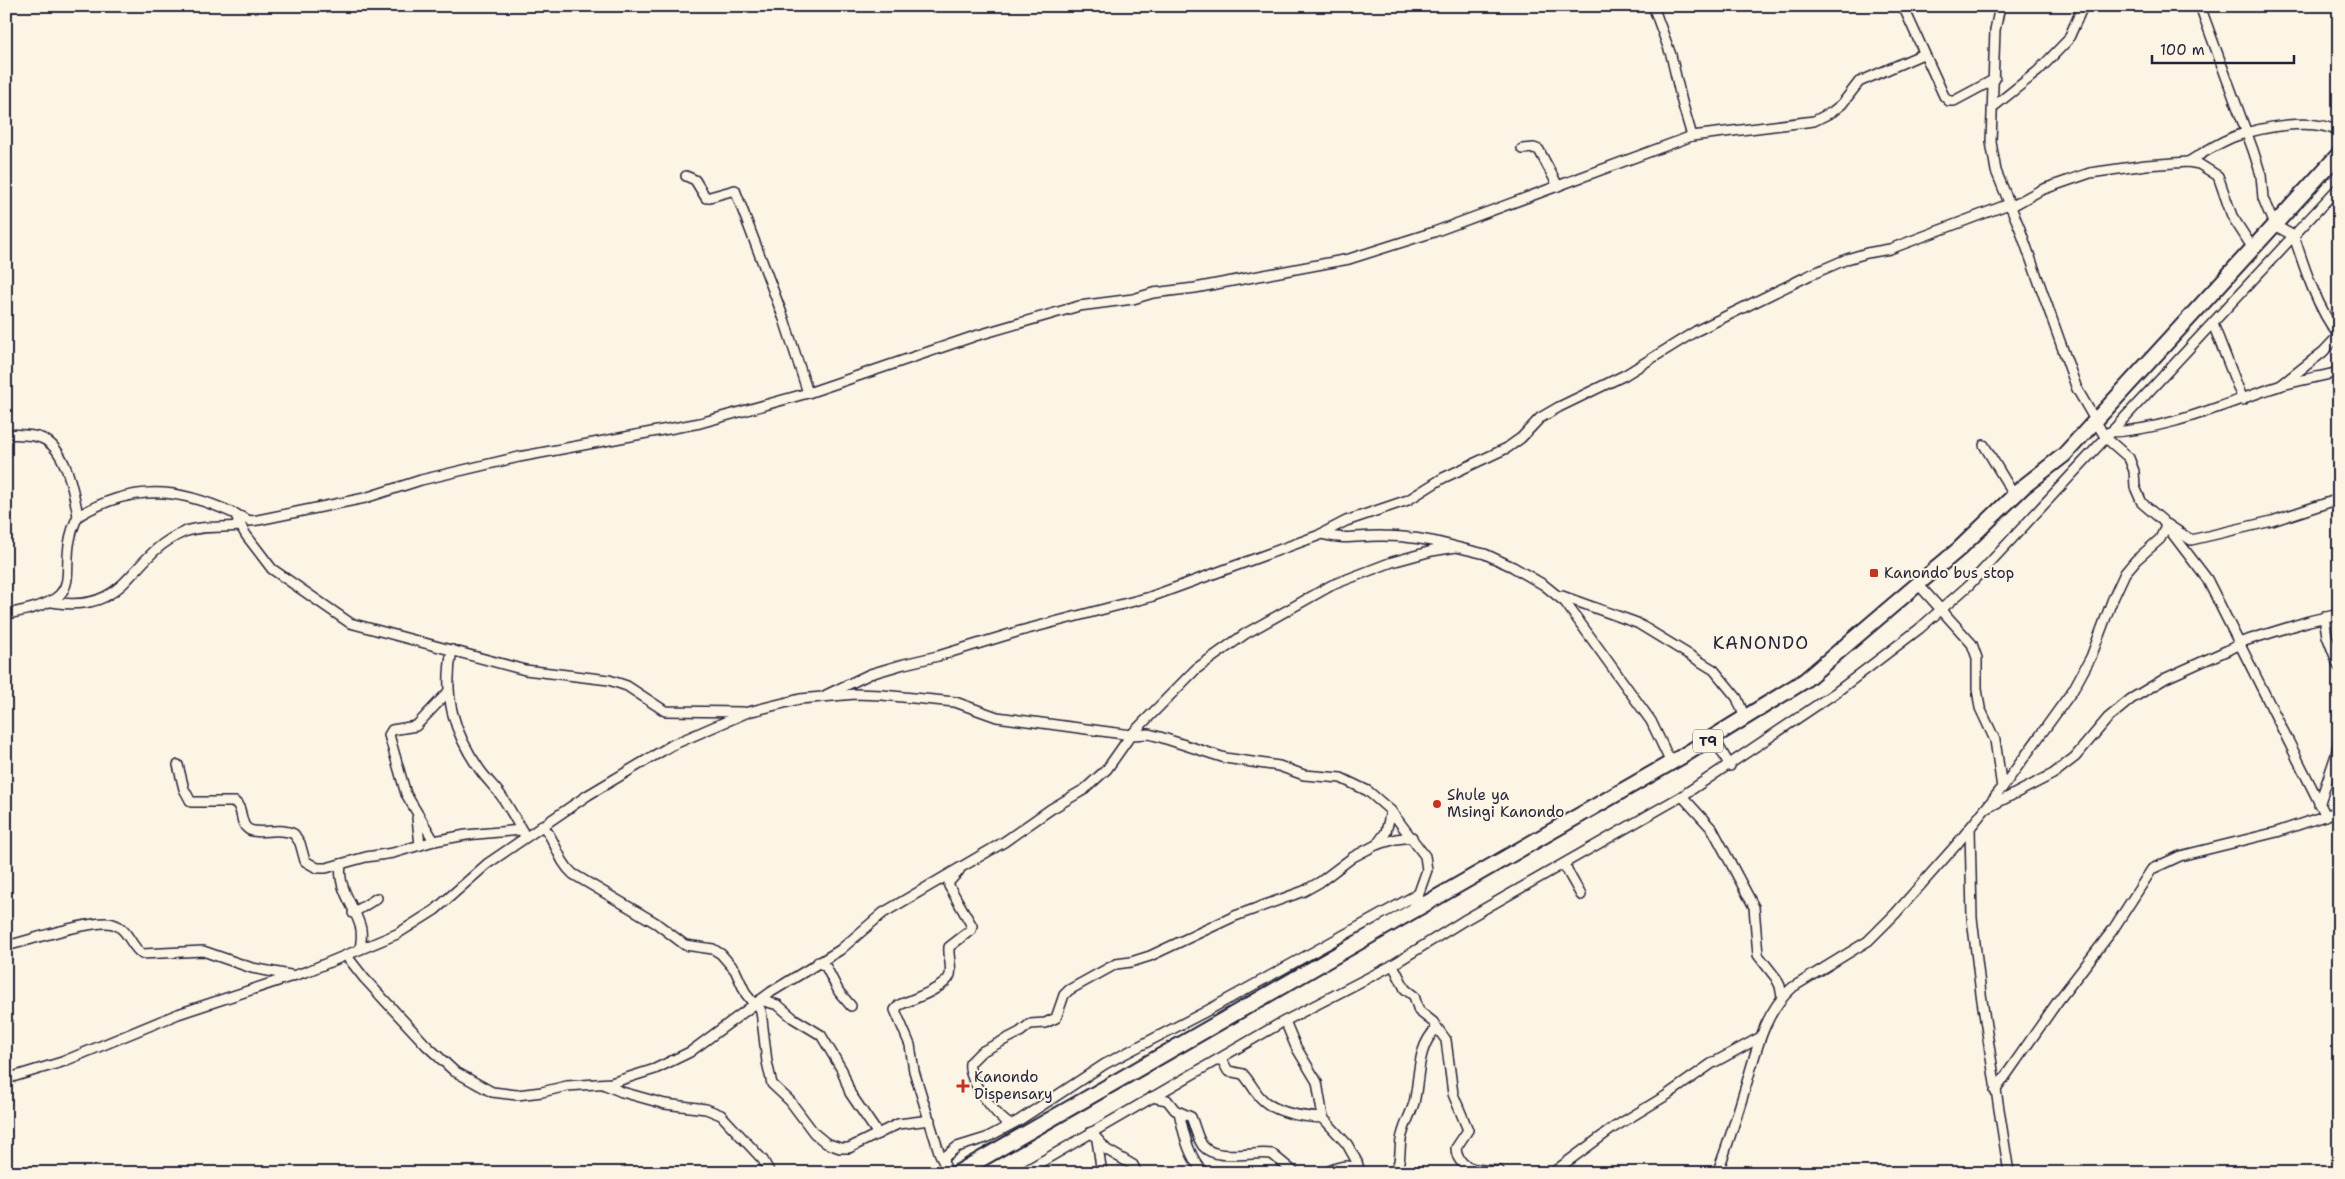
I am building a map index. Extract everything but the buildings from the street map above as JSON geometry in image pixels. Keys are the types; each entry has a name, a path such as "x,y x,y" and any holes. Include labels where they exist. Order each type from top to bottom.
{"highway":[{"name":"T9","path":"957,1173 1671,763 1804,681 1959,549 2014,495 2064,456 2252,247 2339,154"}],"street":[{"path":"1653,6 1672,55 1682,102 1692,136"},
{"path":"1903,6 1923,54 1944,96 1949,101 1995,79"},
{"path":"2000,6 1995,30 1992,158 2020,229 2077,389 2107,435 2129,458 2142,502 2164,523 2207,578 2326,816"},
{"path":"1992,107 2038,71 2068,40 2082,6"},
{"path":"2200,6 2247,133 2261,175 2263,198 2274,225 2294,236 2316,292 2339,336 2323,352 2280,386"},
{"path":"78,516 104,502 139,492 163,492 185,495 250,521 365,498 421,480 476,466 700,423 808,393 975,336 1079,306 1133,299 1153,293 1195,288 1349,259 1434,232 1692,136 1814,121 1832,112 1842,104 1859,82 1923,54"},
{"path":"2188,162 2225,141 2247,133 2287,126 2319,124 2339,132"},
{"path":"1522,149 1534,148 1539,150 1558,186"},
{"path":"823,696 870,674 1020,631 1150,597 1321,534 1346,521 1408,500 1443,478 1507,448 1521,438 1540,418 1625,375 1696,331 1810,275 1847,258 1890,250 2010,206 2041,190 2090,173 2146,165 2188,162 2199,164 2218,176 2232,216 2252,247"},
{"path":"686,176 695,180 706,198 735,190 784,319 808,393"},
{"path":"1022,1173 1285,1021 1393,965 1463,921 1682,796 1730,766 1835,693 1940,610 2013,539 2107,435 2213,324 2339,187"},
{"path":"2213,324 2243,400"},
{"path":"2107,435 2183,420 2280,386 2339,372"},
{"path":"6,434 41,438 59,453 72,485 78,516 70,538 66,586 62,593 52,602 31,610 6,614"},
{"path":"1984,445 2014,495"},
{"path":"2164,523 2186,537 2195,540 2210,534 2272,521 2339,499"},
{"path":"236,514 241,526 272,569 350,623 525,670 609,680 627,686 665,711 748,712"},
{"path":"1717,1173 1760,1038 1782,997 1793,987 1868,941 1895,914 1970,828 2002,788 2081,676 2126,573 2136,560 2160,539 2164,523"},
{"path":"52,602 83,604 100,600 109,596 156,550 185,532 205,527 241,526"},
{"path":"1321,534 1353,539 1381,535 1403,537 1456,547 1485,554 1544,584 1565,602 1636,700 1650,721 1671,763"},
{"path":"346,955 364,978 426,1045 454,1071 477,1085 498,1093 517,1095 567,1086 603,1084 655,1069 676,1060 757,1002 818,962 840,950 883,913 1004,842 1051,808 1085,789 1107,768 1131,735 1196,669 1245,634 1332,585 1392,562 1456,547"},
{"path":"1918,584 1972,644 1977,658 1977,689 1980,708 1994,740 2002,788"},
{"path":"1557,594 1637,623 1714,670 1737,698 1746,718"},
{"path":"1985,809 2053,774 2076,757 2108,718 2131,699 2166,678 2239,644 2339,614"},
{"path":"2324,618 2327,636 2339,667"},
{"path":"452,650 448,670 450,710 472,758 502,797 524,833"},
{"path":"434,841 417,815 403,786 390,732 416,726 448,692"},
{"path":"6,1079 62,1062 178,1014 292,976 397,934 418,923 524,833 542,825 639,763 672,745 748,712 800,699 823,696 882,695 955,702 997,717 1017,721 1113,731 1131,735 1149,734 1225,758 1280,766 1304,775 1341,778 1368,790 1391,811 1425,856 1427,870 1412,912"},
{"path":"1714,738 1730,766"},
{"path":"2319,805 2338,747 2339,738"},
{"path":"178,765 184,790 191,802 235,802 239,805 244,826 250,831 287,830 297,837 304,860 310,865 326,868 366,857 393,853 420,844 466,835 524,833"},
{"path":"1682,796 1714,830 1754,907 1758,955 1776,978 1782,997"},
{"path":"1376,845 1386,832 1391,811"},
{"path":"1996,1091 2058,1001 2112,931 2152,869 2180,856 2277,832 2339,812"},
{"path":"417,815 420,844"},
{"path":"542,825 549,832 563,864 573,874 656,923 685,945 713,949 721,954 735,970 746,994 757,1002 778,1005 793,1018 821,1035 842,1070 850,1093 878,1134"},
{"path":"1970,828 1972,918 2009,1173"},
{"path":"1010,1125 988,1104 972,1077 970,1063 977,1056 1030,1024 1045,1023 1056,1018 1064,995 1069,990 1116,964 1145,958 1235,916 1304,891 1320,882 1353,857 1376,845 1412,837"},
{"path":"341,864 340,872 353,913 361,930 360,950"},
{"path":"1564,865 1581,895"},
{"path":"948,1173 914,1071 910,1045 895,1010 899,1005 946,982 950,974 949,947 971,930 972,926 949,886 949,882 963,866"},
{"path":"942,1159 957,1147 986,1138 1010,1125 1105,1064 1203,1013 1418,894"},
{"path":"353,913 377,898"},
{"path":"6,946 58,932 102,923 112,923 122,929 137,951 142,954 203,951 252,968 292,976"},
{"path":"818,962 826,966 839,992 852,1006"},
{"path":"1393,965 1405,989 1414,996 1419,1011 1444,1036 1448,1046 1453,1094 1468,1130 1456,1148 1457,1155 1464,1166 1469,1168 1499,1171"},
{"path":"757,1002 761,1011 769,1077 772,1084 790,1101 814,1133 826,1143 845,1149 856,1146 898,1124 930,1120"},
{"path":"1285,1021 1296,1047 1317,1082 1324,1118 1347,1144 1360,1171"},
{"path":"1393,1173 1399,1162 1403,1129 1416,1094 1420,1058 1426,1040 1437,1028"},
{"path":"1555,1172 1613,1128 1667,1095 1711,1064 1760,1038"},
{"path":"1221,1058 1228,1071 1243,1074 1261,1099 1268,1104 1304,1117 1324,1118"},
{"path":"603,1084 622,1092 664,1104 706,1109 722,1115 763,1160 770,1173"},
{"path":"1152,1097 1167,1100 1175,1110 1191,1117 1199,1138 1207,1150 1224,1155 1272,1154 1295,1173"},
{"path":"1179,1112 1184,1138 1196,1164 1204,1173"},
{"path":"1091,1132 1107,1150 1133,1165 1137,1173"},
{"path":"1097,1140 1101,1167 1097,1173"},
{"path":"1325,1173 1345,1166 1360,1171"}],"place":[{"name":"Kanondo bus stop","path":"1874,573"},
{"name":"Shule ya Msingi Kanondo","path":"1437,804"},
{"name":"Kanondo Dispensary","path":"963,1086"}],"district":[{"name":"KANONDO","path":"1761,643"}]}
